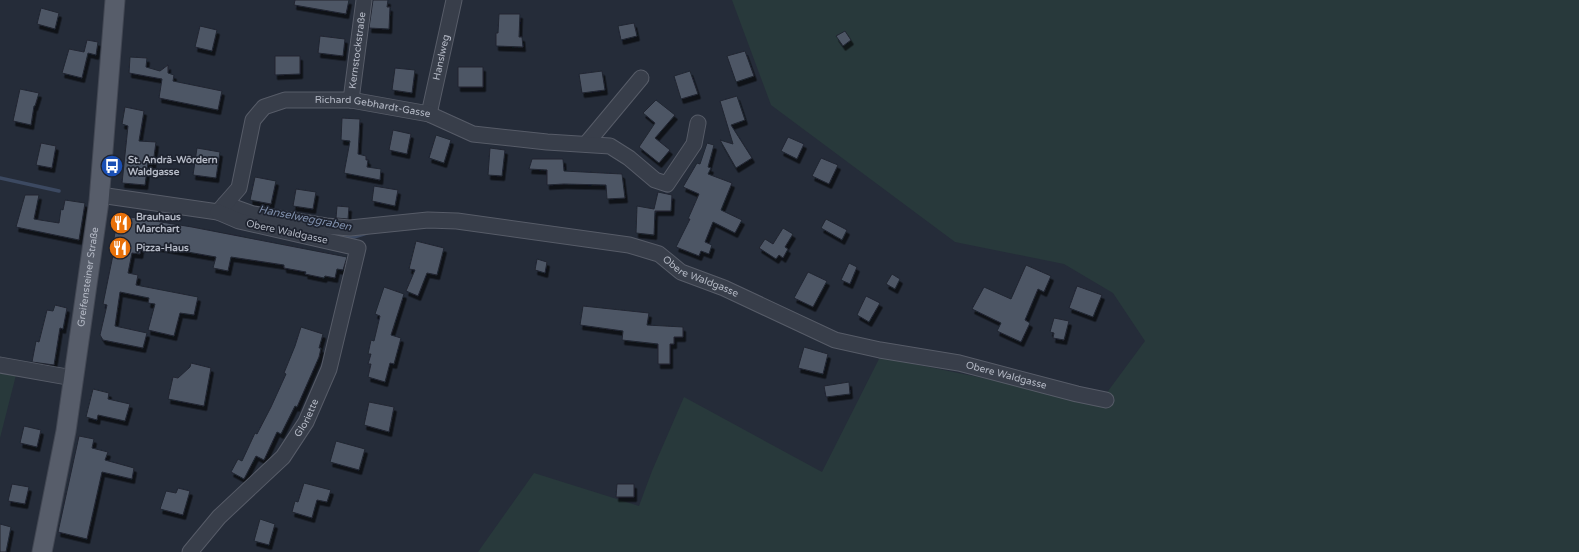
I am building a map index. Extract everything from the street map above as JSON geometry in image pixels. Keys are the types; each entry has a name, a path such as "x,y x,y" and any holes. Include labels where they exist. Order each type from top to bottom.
{"main road":[{"name":"Greifensteiner Straße","path":"42,552 66,431 100,195 115,0"}],"street":[{"name":"Kernstockstraße","path":"352,100 364,0"},
{"name":"Hanslweg","path":"429,114 454,0"},
{"path":"586,144 641,78"},
{"name":"Richard Gebhardt-Gasse","path":"221,208 239,188 253,120 264,107 285,100 352,100 429,114 473,134 547,142 610,146 629,158 655,180 667,184 694,144 698,123"},
{"name":"Obere Waldgasse","path":"100,195 221,208 326,226 350,228 428,220 457,220 629,246 659,254 681,272 724,288 835,340 880,350 959,362 1077,394 1106,400"},
{"name":"Obere Waldgasse","path":"221,208 239,221 358,248"},
{"name":"Gloriette","path":"190,552 219,517 283,457 306,422 329,369 358,248"},
{"path":"0,365 74,378"}],"shaded area":[{"path":"732,0 1579,0 1579,552 478,552 534,473 639,506 652,471 684,397 822,472 880,357 1100,402 1145,341 1113,293 1064,264 955,242 771,105"},
{"path":"0,372 16,375 0,438"}],"building":[{"path":"295,0 349,0 346,14 294,5"},
{"path":"373,0 388,0 387,7 390,7 389,29 369,28"},
{"path":"41,8 59,13 55,29 37,24"},
{"path":"499,14 520,14 519,37 522,37 523,47 496,46 496,33 498,33"},
{"path":"634,23 637,36 621,40 618,26"},
{"path":"200,26 217,30 212,51 195,47"},
{"path":"845,31 851,40 843,46 836,36"},
{"path":"320,36 345,39 343,56 318,53"},
{"path":"87,40 98,42 96,55 88,53 82,78 62,73 69,49 84,52"},
{"path":"745,51 754,76 736,82 727,56"},
{"path":"275,56 300,56 300,74 275,75"},
{"path":"130,57 147,58 146,67 160,71 168,65 168,73 174,75 173,81 222,91 218,110 159,98 162,79 129,73"},
{"path":"458,67 483,67 483,87 458,87"},
{"path":"395,68 415,70 412,93 392,90"},
{"path":"602,71 605,90 582,93 579,74"},
{"path":"690,71 698,94 681,99 674,76"},
{"path":"20,89 39,93 34,106 31,125 13,121"},
{"path":"737,96 745,120 731,125 752,158 736,168 720,140 733,144 720,101"},
{"path":"656,100 675,115 655,138 670,150 659,163 639,147 655,123 643,113"},
{"path":"125,107 144,111 139,141 156,142 153,164 148,163 145,185 122,183 128,126 122,124"},
{"path":"342,118 360,119 358,154 366,156 366,160 368,160 367,167 381,169 380,180 344,173 350,141 341,140"},
{"path":"393,130 411,134 407,154 389,150"},
{"path":"436,135 451,140 444,163 429,158"},
{"path":"788,137 804,144 797,159 781,151"},
{"path":"41,143 56,146 52,168 36,165"},
{"path":"707,143 714,145 708,167 711,168 708,174 732,183 721,210 742,220 735,233 713,222 705,242 712,245 709,254 701,251 699,256 676,247 690,219 688,219 699,194 683,187 697,163 700,164"},
{"path":"197,148 220,152 216,178 193,175"},
{"path":"490,148 505,150 502,176 488,175"},
{"path":"821,158 838,165 829,184 812,176"},
{"path":"532,159 563,159 564,171 622,174 625,198 607,199 606,185 547,185 547,170 529,169"},
{"path":"255,177 276,181 271,204 250,200"},
{"path":"374,186 398,190 395,206 372,201"},
{"path":"296,189 316,192 313,209 293,206"},
{"path":"658,192 672,195 671,211 655,211 654,235 636,233 637,206 654,209"},
{"path":"25,195 39,195 34,219 59,223 61,209 63,210 65,200 85,203 79,240 16,227"},
{"path":"337,206 349,207 348,219 336,218"},
{"path":"118,215 192,227 347,257 343,270 337,269 335,278 325,276 324,278 305,274 306,272 284,268 284,265 231,257 228,271 213,268 216,257 142,244 140,254 132,253 128,273 138,275 136,285 198,297 194,315 180,313 174,336 148,330 155,304 148,303 149,298 120,292 115,326 147,333 143,348 103,340 100,335 107,305 103,304 114,250 112,250"},
{"path":"826,219 847,230 842,240 821,228"},
{"path":"783,228 793,234 785,247 788,249 783,258 779,255 776,259 759,248 765,239 773,244"},
{"path":"416,241 444,248 437,275 427,273 418,296 406,291 415,270 409,269"},
{"path":"537,259 547,262 545,273 535,270"},
{"path":"849,263 857,267 850,284 841,280"},
{"path":"1026,265 1051,276 1044,292 1038,289 1025,320 1030,323 1021,342 997,331 1001,323 972,309 984,287 1011,299"},
{"path":"808,272 827,281 813,307 794,298"},
{"path":"892,274 900,279 895,289 886,284"},
{"path":"1077,286 1102,295 1093,317 1069,308"},
{"path":"384,287 404,294 391,335 401,338 394,364 390,363 385,382 368,377 371,364 368,364 371,354 368,354 371,340 374,341 380,316 375,314"},
{"path":"866,296 880,303 869,322 857,315"},
{"path":"55,305 67,308 63,329 60,328 54,365 32,362 36,341 39,342 47,310 53,311"},
{"path":"583,306 649,313 647,325 683,327 683,337 674,337 674,344 670,344 670,364 658,364 658,344 622,340 623,331 580,325"},
{"path":"1054,318 1069,321 1064,340 1053,338 1054,333 1050,332"},
{"path":"301,327 323,334 319,348 321,348 319,357 297,407 295,406 281,434 277,432 264,460 256,456 244,479 231,472 238,459 242,461 255,433 257,434 271,407 286,374 284,373"},
{"path":"804,347 828,354 823,374 798,368"},
{"path":"191,363 211,368 204,406 168,399 173,377 178,378 190,367"},
{"path":"849,382 850,394 826,397 824,386"},
{"path":"93,389 109,393 108,399 130,404 125,421 98,415 97,420 86,417"},
{"path":"369,402 394,407 389,432 364,425"},
{"path":"24,426 41,430 37,447 20,443"},
{"path":"79,436 94,439 92,448 108,452 105,460 134,468 132,479 102,472 87,539 58,532"},
{"path":"336,441 365,449 359,470 330,462"},
{"path":"304,483 331,490 327,502 317,500 312,518 292,512 295,501 298,502"},
{"path":"12,484 29,487 25,504 8,501"},
{"path":"617,484 634,484 634,497 616,497"},
{"path":"178,488 190,491 183,515 160,509 166,491 176,493"},
{"path":"260,519 275,524 269,545 254,541"},
{"path":"0,524 11,527 6,552 0,552"}],"waterway":[{"name":"Hanselweggraben","path":"0,178 59,191"},
{"name":"Hanselweggraben","path":"330,234 354,237 367,233"}],"place":[{"name":"St. Andrä-Wördern Waldgasse","path":"112,166"},
{"name":"Brauhaus Marchart","path":"121,223"},
{"name":"Pizza-Haus","path":"120,248"}]}
